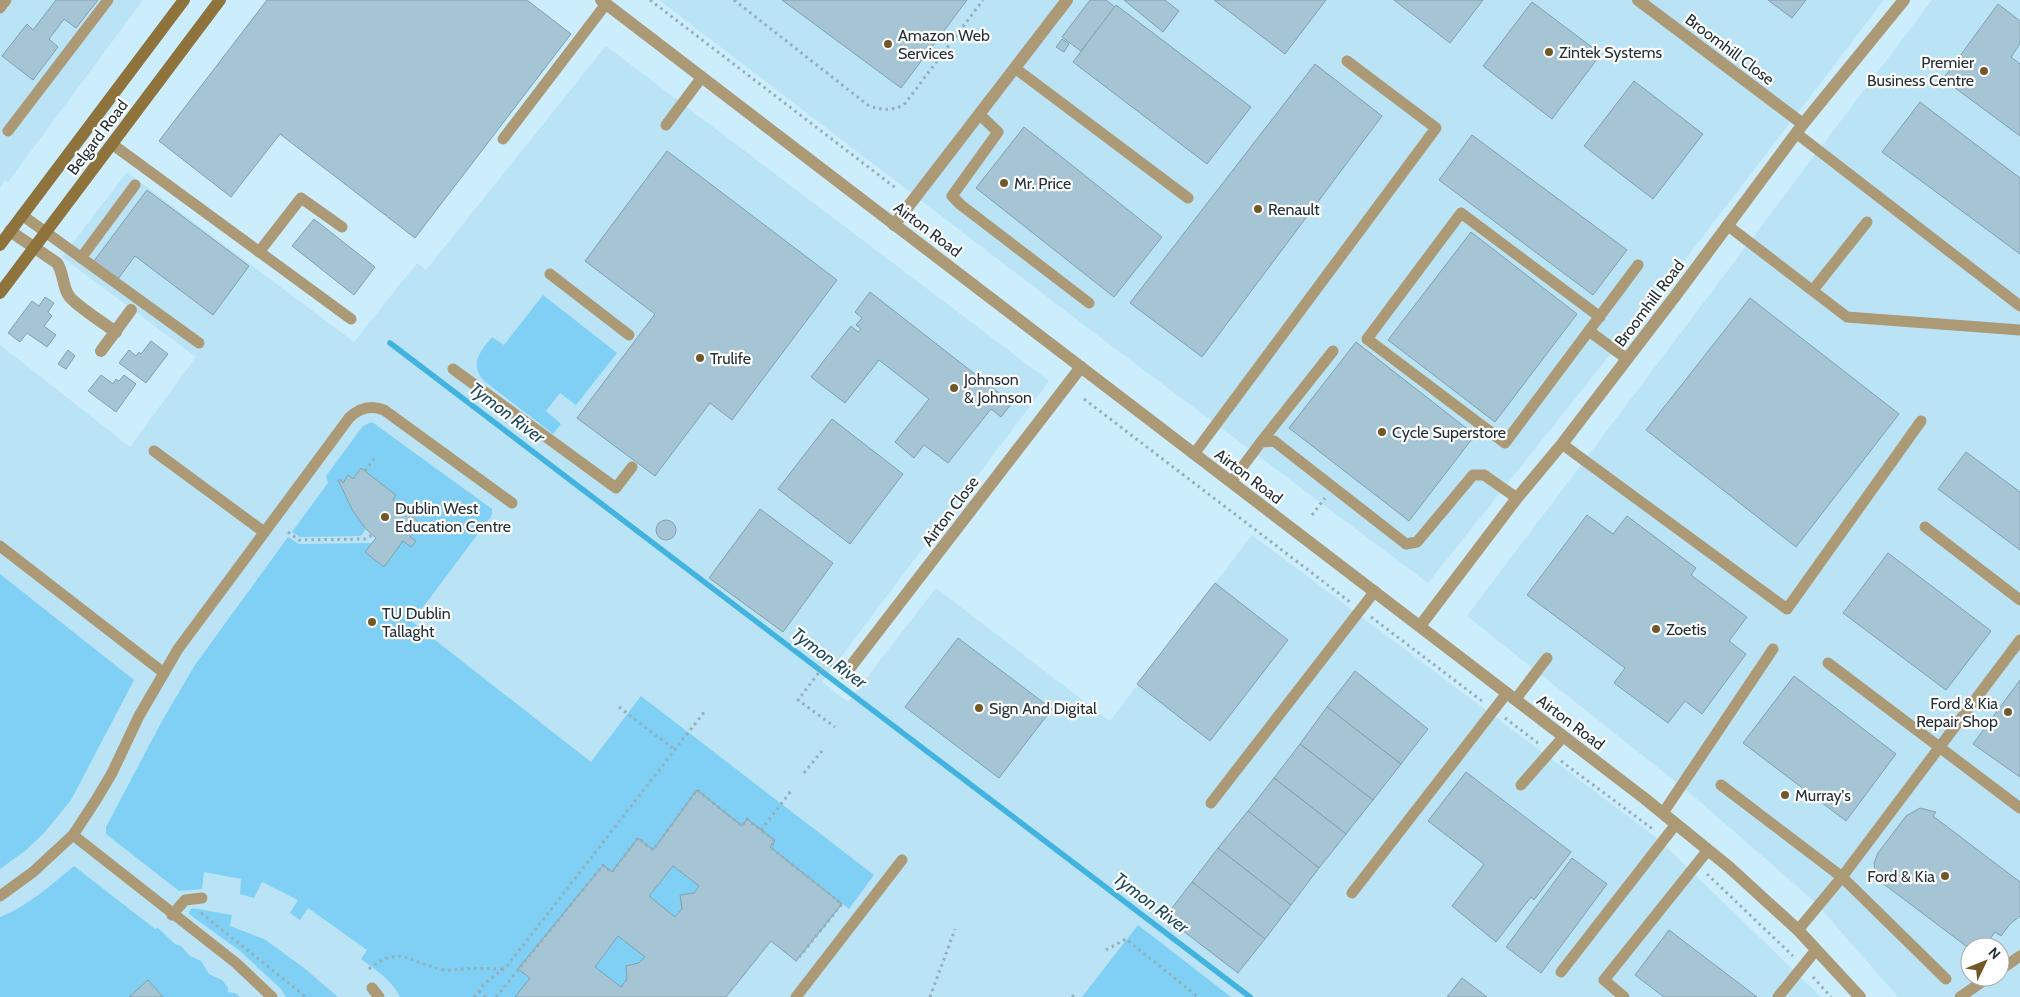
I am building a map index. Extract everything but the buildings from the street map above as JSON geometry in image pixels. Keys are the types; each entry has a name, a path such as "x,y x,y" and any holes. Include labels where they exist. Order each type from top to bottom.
{"main road":[{"name":"Belgard Road","path":"0,245 184,0"},
{"name":"Belgard Road","path":"0,293 220,0"}],"street":[{"path":"894,224 1016,69 1067,0"},
{"name":"Broomhill Close","path":"1638,0 1800,129"},
{"name":"Broomhill Road","path":"1420,626 1517,498 1562,444 1627,359 1800,129 1904,0"},
{"name":"Airton Road","path":"603,2 1663,813 1708,850 1798,930 1856,995"},
{"path":"10,231 58,263 69,297 116,332"},
{"path":"101,351 131,310"},
{"name":"Airton Close","path":"845,674 1080,367"}],"lane":[{"path":"0,8 6,0"},
{"path":"8,131 108,0"},
{"path":"504,138 603,2"},
{"path":"1194,454 1436,128 1347,61"},
{"path":"1016,69 1188,198"},
{"path":"666,124 702,77"},
{"path":"980,115 998,132 952,196 961,205 1089,303"},
{"path":"1800,129 2020,306"},
{"path":"112,144 351,319"},
{"path":"80,258 135,185"},
{"path":"259,252 301,198 342,227"},
{"path":"1600,317 1461,213 1367,339 1505,443 1600,317 1638,265"},
{"path":"22,215 199,344"},
{"path":"1812,290 1867,222"},
{"path":"1727,225 1847,317 2020,330"},
{"path":"550,274 629,335"},
{"path":"1589,331 1627,359"},
{"path":"1231,482 1333,351"},
{"path":"453,369 616,488 632,467"},
{"path":"0,896 33,872 73,835 108,780 139,716 178,649 356,411 370,407 384,410 512,503"},
{"path":"1562,444 1787,609 1921,421"},
{"path":"1261,442 1274,441 1406,544 1417,542 1473,475 1484,475 1517,498"},
{"path":"154,451 264,532"},
{"path":"1925,527 2020,600"},
{"path":"0,546 164,673"},
{"path":"1211,803 1375,591"},
{"path":"1798,930 1842,877 2020,640"},
{"path":"1663,813 1773,649"},
{"path":"1352,893 1494,710 1511,697 1547,658"},
{"path":"1828,663 2020,808"},
{"path":"1521,785 1563,737"},
{"path":"1721,785 1842,877 1946,979"},
{"path":"1561,972 1676,824"},
{"path":"73,835 236,964 264,987 272,997"},
{"path":"1624,997 1604,980 1708,850"},
{"path":"796,997 902,860"},
{"path":"172,915 185,900 202,898"},
{"path":"1778,997 1816,950"},
{"path":"1960,997 1974,987"}],"path":[{"path":"650,0 897,189"},
{"path":"734,0 869,106 883,110 894,109 904,105 983,0"},
{"path":"1084,399 1361,610 1666,838"},
{"path":"365,471 374,459"},
{"path":"288,532 298,540 365,539 372,535"},
{"path":"826,663 798,700 835,727"},
{"path":"619,707 675,750"},
{"path":"474,997 485,983 503,969 706,711"},
{"path":"804,774 822,751"},
{"path":"496,997 602,865 612,872 638,838 653,850 697,790 742,826 747,819 775,841 770,847 842,904 796,961"},
{"path":"761,830 791,791"},
{"path":"1696,864 1803,966 1832,997"},
{"path":"199,911 306,997"},
{"path":"930,997 955,929"},
{"path":"1106,950 1126,939 1198,997"},
{"path":"369,969 388,957 401,956 446,970 503,969"},
{"path":"479,991 486,997"},
{"path":"1073,997 1074,991"}],"shaded area":[{"path":"0,0 143,0 8,182 5,180 0,188"},
{"path":"659,0 1884,0 1668,282 1428,583 1093,332"},
{"path":"1932,0 2020,0 2020,997 1898,997 1815,902 1691,794 1467,616"},
{"path":"606,46 1049,381 822,682 848,702 936,588 1110,721 1252,535 1657,838 1821,997 215,997 160,933 0,997 0,345 130,447 196,357 62,257 127,172 354,342 417,263 426,270"},
{"path":"543,295 617,353 576,405 560,393 546,411 561,424 553,434 483,380 477,368 478,357 492,337 504,345"},
{"path":"372,422 492,509 492,515 412,622 591,762 641,696 874,875 849,909 770,847 775,841 747,819 742,826 697,790 653,850 638,838 612,872 602,865 519,969 530,978 515,997 400,997 388,980 361,959 367,950 308,908 300,920 290,913 298,900 262,882 254,898 240,894 241,879 204,872 202,889 179,891 106,834 106,827 162,721 195,665 288,537 299,544 372,543 365,552 384,567 403,541 411,547 415,541 410,537 420,522 393,500 396,495 361,468 353,479 348,475 343,483 341,480 338,480 353,511 366,529 361,536 300,537 292,532 328,483 326,476 363,426"},
{"path":"0,574 134,680 71,800 44,833 26,850 0,869"},
{"path":"74,866 155,929 158,928 175,944 181,946 190,956 201,961 209,974 222,980 228,988 228,992 235,993 240,997 163,997 148,980 129,997 0,997 0,917 30,901"},
{"path":"673,866 699,886 694,893 680,895 682,909 675,917 649,896"},
{"path":"192,908 232,915 230,926 264,939 304,968 338,997 286,997 281,989 240,951 189,914"},
{"path":"1138,925 1231,997 1082,997"},
{"path":"618,936 645,957 639,963 626,966 627,979 621,987 595,967"}],"waterway":[{"name":"Tymon River","path":"390,343 1250,997"}],"place":[{"name":"Amazon Web Services","path":"888,44"},
{"name":"Zintek Systems","path":"1549,52"},
{"name":"Premier Business Centre","path":"1984,71"},
{"name":"Mr. Price","path":"1004,183"},
{"name":"Renault","path":"1258,209"},
{"name":"Trulife","path":"700,358"},
{"name":"Johnson & Johnson","path":"954,388"},
{"name":"Cycle Superstore","path":"1382,432"},
{"name":"Dublin West Education Centre","path":"385,517"},
{"name":"TU Dublin Tallaght","path":"372,622"},
{"name":"Zoetis","path":"1656,629"},
{"name":"Sign And Digital","path":"979,708"},
{"name":"Ford & Kia Repair Shop","path":"2008,712"},
{"name":"Murray's","path":"1785,795"},
{"name":"Ford & Kia","path":"1945,876"}]}
